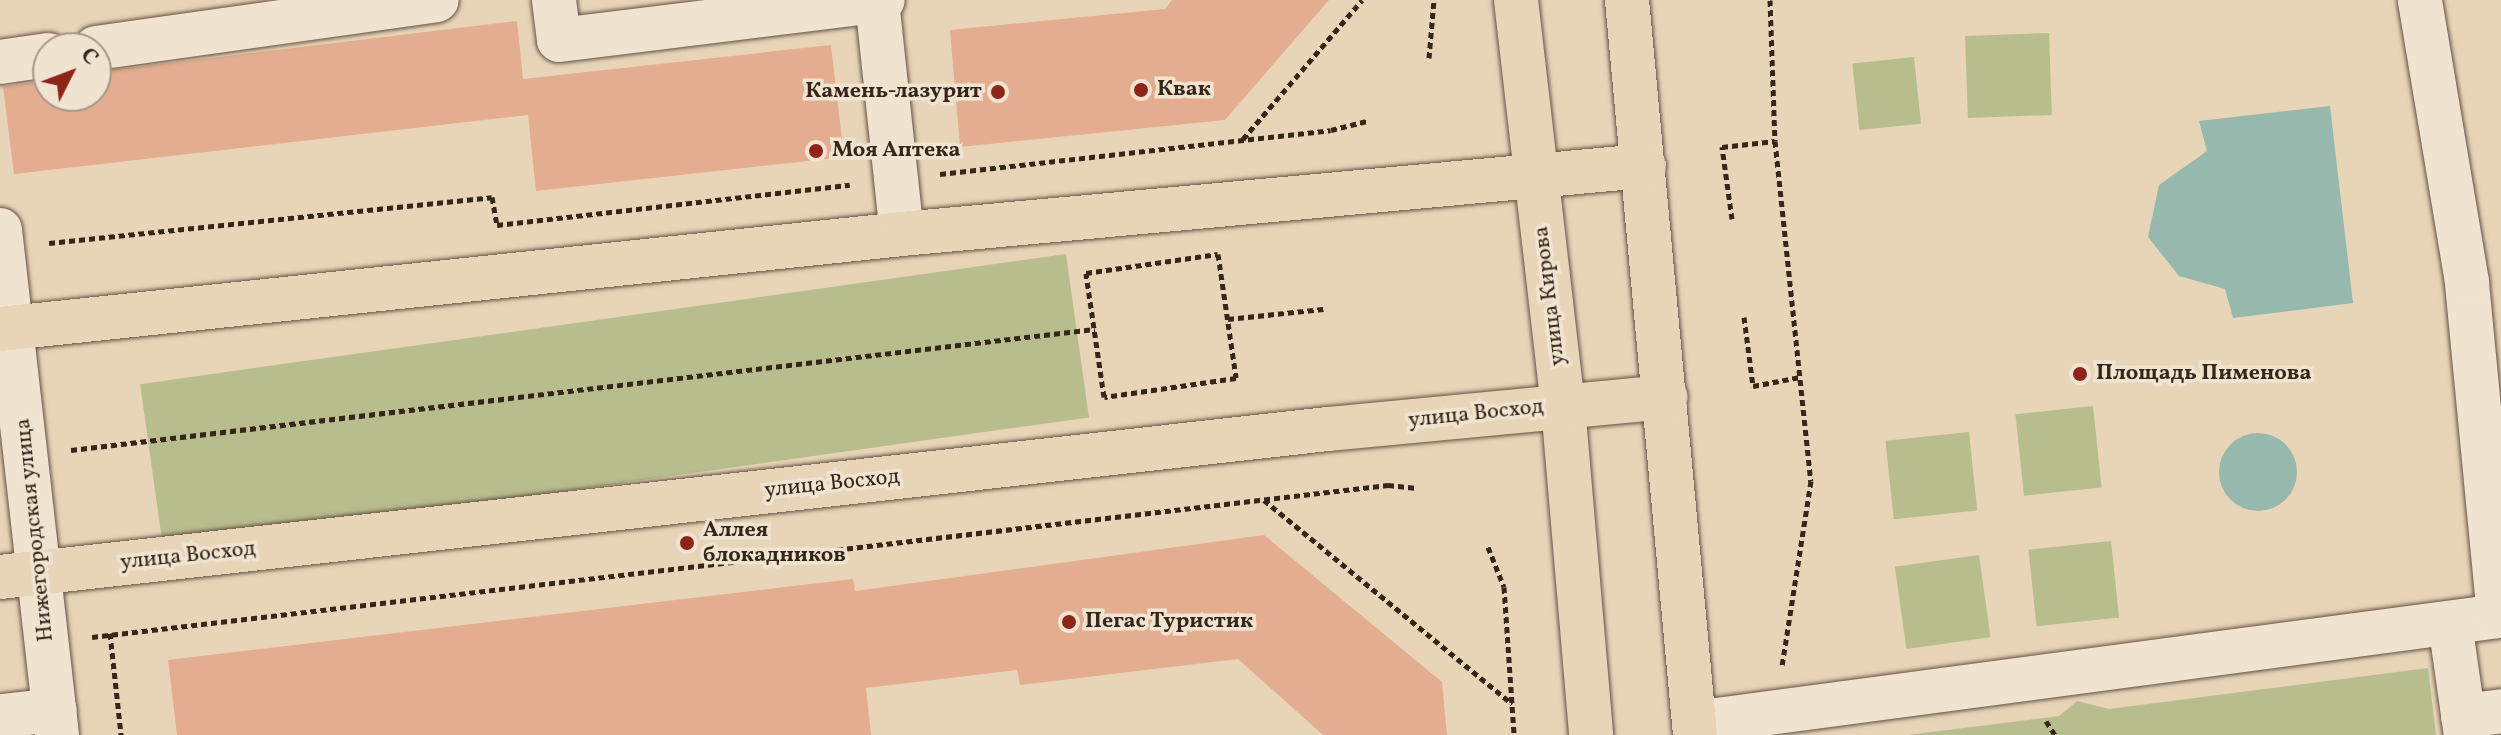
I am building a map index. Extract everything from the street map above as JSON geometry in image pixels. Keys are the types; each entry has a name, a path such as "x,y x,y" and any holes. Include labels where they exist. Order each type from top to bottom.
{"main road":[{"name":"улица Кирова","path":"1516,0 1563,406 1591,735"},
{"path":"1627,0 1695,729"},
{"path":"7,328 902,234 1644,166"},
{"name":"улица Восход","path":"20,575 1665,397"}],"street":[{"path":"112,46 437,0"},
{"path":"554,0 559,40 726,10 880,1 902,234"},
{"path":"1695,729 1775,713 2499,616 2467,282 2420,0"},
{"path":"0,62 32,57"},
{"name":"Нижегородская улица","path":"1,240 7,328 27,454 20,575 47,646 56,723"},
{"path":"2450,623 2477,721"},
{"path":"2,716 56,723"}],"path":[{"path":"1242,140 1362,0"},
{"path":"1429,58 1434,0"},
{"path":"1770,0 1775,141 1811,481 1775,713"},
{"path":"1,240 492,197 497,225 1242,140 1367,121"},
{"path":"1732,219 1722,147 1775,141"},
{"path":"1218,254 1228,319 1236,378 1104,397 1086,273 1218,254"},
{"path":"1228,319 1323,309"},
{"path":"1744,317 1753,386 1800,377"},
{"path":"27,454 1095,329"},
{"path":"47,646 110,633 1264,499 1388,485 1417,488"},
{"path":"1264,499 1512,704"},
{"path":"1488,547 1504,587 1514,735"},
{"path":"110,633 121,735"}],"green space":[{"path":"2049,33 2052,115 1968,118 1965,36"},
{"path":"1914,57 1921,124 1859,130 1852,63"},
{"path":"1066,254 1089,417 163,548 140,384"},
{"path":"2093,406 2102,488 2024,496 2015,414"},
{"path":"1969,432 1977,511 1894,519 1885,441"},
{"path":"2111,541 2119,618 2037,626 2028,550"},
{"path":"1979,555 1991,637 1906,649 1895,567"},
{"path":"2428,668 2436,735 1907,735 2059,716 2077,701 2109,709"}],"water":[{"path":"2330,106 2353,303 2233,318 2225,289 2179,276 2148,237 2159,185 2207,151 2199,121"},
{"path":"2250,433 2266,433 2280,439 2291,450 2297,472 2291,494 2280,505 2266,511 2250,511 2236,505 2225,494 2219,480 2219,464 2225,450 2236,439"}],"building":[{"path":"1172,0 1329,0 1225,120 960,147 950,30 1165,9"},
{"path":"517,21 523,79 831,45 844,157 536,191 528,115 14,174 3,87 32,82 32,112 112,112 112,70"},
{"path":"1264,535 1442,682 1447,735 1323,735 1238,659 1020,685 1017,670 866,688 871,735 177,735 168,660 853,579 855,591"}],"place":[{"name":"Квак","path":"1141,90"},
{"name":"Камень-лазурит","path":"998,92"},
{"name":"Моя Аптека","path":"816,151"},
{"name":"Площадь Пименова","path":"2080,374"},
{"name":"Аллея блокадников","path":"687,543"},
{"name":"Пегас Туристик","path":"1069,622"}]}
